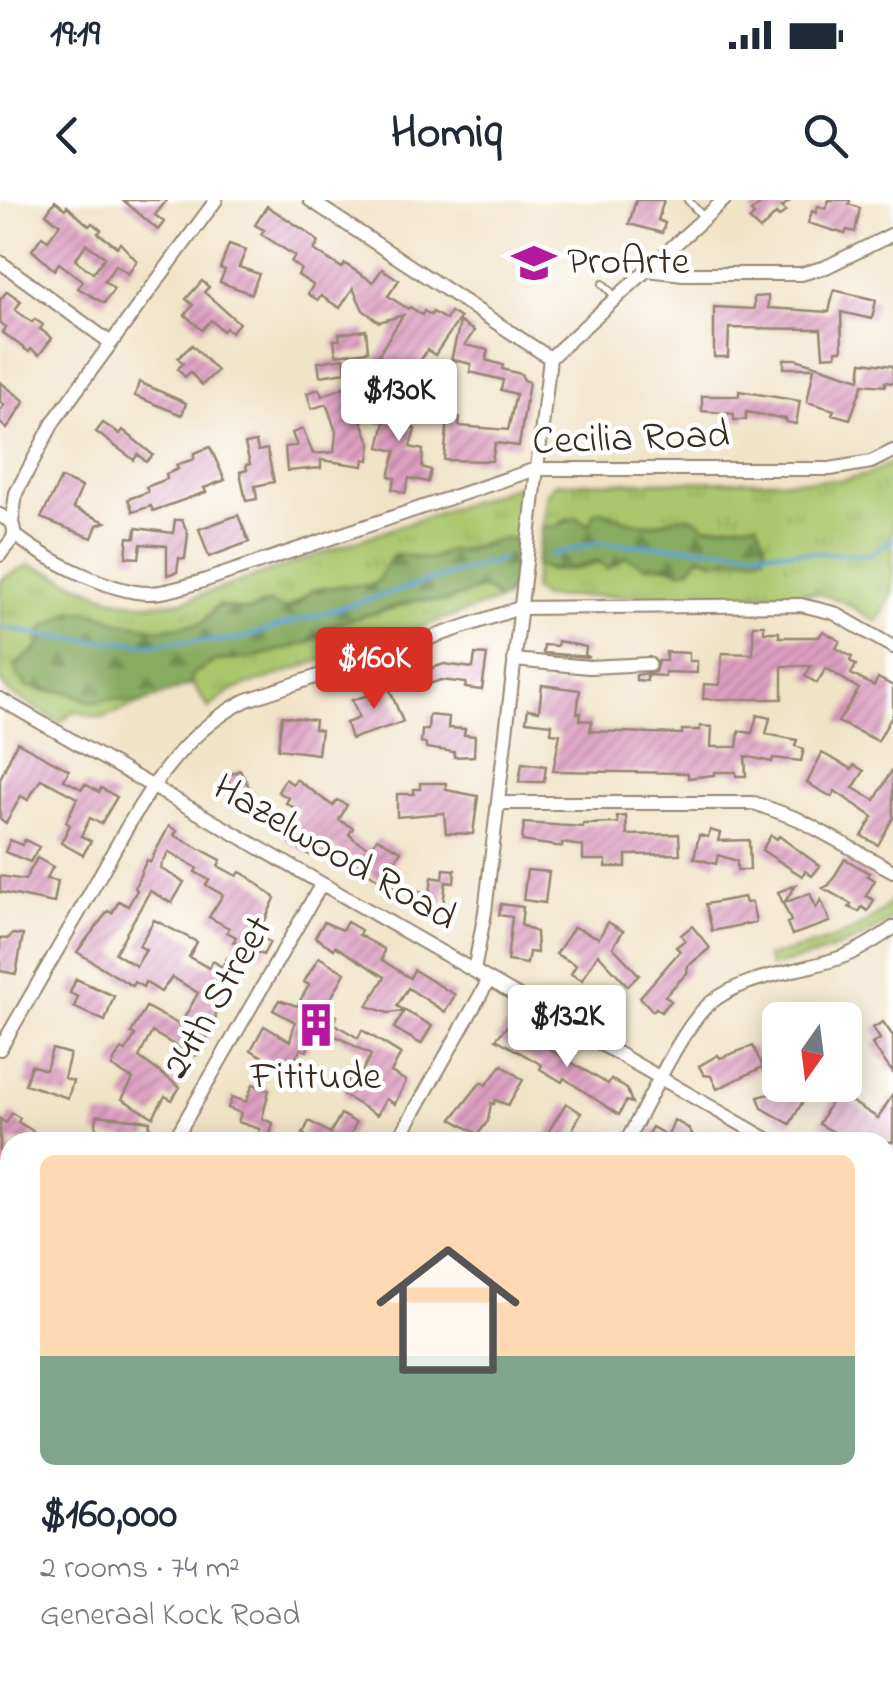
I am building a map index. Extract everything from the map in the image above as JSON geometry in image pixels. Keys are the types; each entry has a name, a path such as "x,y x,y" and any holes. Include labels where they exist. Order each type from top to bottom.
{"street":[{"path":"2,550 6,520 16,493 54,421 216,200"},
{"path":"310,200 550,358"},
{"path":"474,972 499,802 550,358 724,200"},
{"path":"647,270 683,274 801,274 826,267 893,234"},
{"path":"0,262 110,343"},
{"name":"Cecilia Road","path":"2,550 34,551 128,590 152,593 536,470 830,469 870,462 893,451"},
{"name":"Cecilia Road","path":"6,520 34,551"},
{"path":"0,1049 151,787 210,724 247,700 519,608 801,605 834,613 893,646"},
{"path":"514,660 589,667 649,664"},
{"name":"Hazelwood Road","path":"0,699 754,1132"},
{"name":"Hazelwood Road","path":"0,710 20,713"},
{"path":"499,802 754,803 798,818 893,871"},
{"name":"24th Street","path":"180,1132 321,885"},
{"path":"632,1132 697,1016 730,990 839,958 864,948 893,928"},
{"path":"403,1132 489,980"}],"lane":[{"path":"688,200 704,218"},
{"path":"603,284 616,298"}],"green space":[{"path":"893,462 893,594 877,622 842,601 817,593 542,597 533,589 536,565 550,571 623,557 644,566 667,565 699,556 715,561 763,555 757,522 705,527 691,517 684,517 646,524 600,510 594,513 589,525 568,518 557,526 542,527 547,492 556,483 843,480 867,475"},
{"path":"516,486 525,493 519,540 488,543 428,559 393,555 378,581 371,585 318,589 284,609 266,603 249,611 218,605 202,623 159,629 119,622 104,615 43,628 38,648 17,664 43,691 67,692 93,702 113,699 138,704 102,718 74,711 60,722 10,693 0,681 0,585 2,579 29,565 121,601 184,601"},
{"path":"600,510 647,524 684,517 691,517 705,527 757,522 765,542 764,555 715,561 699,556 691,568 680,571 667,565 644,566 626,557 608,569 598,561 559,570 536,565 542,527 557,526 575,517 589,525 594,513"},
{"path":"505,538 519,540 517,566 514,584 498,601 489,591 479,589 445,602 418,600 336,624 310,642 253,658 215,661 191,676 192,684 138,704 113,699 93,702 67,692 27,687 15,672 17,664 38,648 43,628 73,611 94,612 119,622 159,629 202,623 218,605 249,611 270,603 284,609 297,605 312,590 371,586 397,554 429,559"},
{"path":"479,589 489,590 498,601 230,691 209,708 192,684 191,676 215,661 253,658 310,642 336,624 360,616 418,600 445,602"},
{"path":"893,898 893,918 864,936 819,954 770,967 767,957 853,930 882,911"}],"building":[{"path":"123,200 167,200 155,215 164,222 158,230"},
{"path":"636,200 664,200 658,220 665,223 662,233 629,224"},
{"path":"765,200 791,200 782,207 786,211 779,217 776,214 760,230 749,220 754,215 751,212"},
{"path":"829,200 850,200 849,204 860,208 855,232 847,230 845,234 808,223 812,211 816,213 818,206 826,209"},
{"path":"55,201 65,209 67,206 89,226 92,223 101,230 98,233 117,247 120,243 137,261 128,274 116,265 104,281 114,289 104,303 78,288 83,281 59,263 54,270 32,250 42,236 48,240 60,224 46,214","holes":["86,244 105,257 93,273 75,260"]},
{"path":"267,206 307,232 319,242 314,250 342,268 345,264 373,282 382,269 399,280 388,296 408,309 422,315 424,311 431,315 433,312 446,320 450,312 460,318 435,355 427,350 405,386 386,373 389,366 374,362 403,315 379,322 363,310 353,288 340,308 321,296 318,300 308,294 313,285 298,275 301,269 291,262 295,256 261,234 264,230 255,225"},
{"path":"229,244 246,250 239,267 259,274 251,294 220,282 225,270 220,268"},
{"path":"202,281 209,287 204,292 239,323 231,332 226,328 223,331 211,320 202,330 185,315 193,305 186,299"},
{"path":"834,290 876,300 872,319 841,312 842,350 836,350 836,355 823,356 821,329 729,328 728,357 714,357 714,307 754,309 754,297 768,296 768,308 829,312"},
{"path":"7,291 21,301 15,310 43,325 40,329 52,338 39,355 2,332 6,327 0,323 0,300"},
{"path":"460,322 474,331 465,345 488,350 486,360 521,374 529,382 519,446 495,443 492,461 444,460 448,417 460,418 459,426 508,430 516,394 501,390 503,380 470,372 471,364 454,360 450,365"},
{"path":"366,330 368,351 336,355 334,340 340,340 339,334"},
{"path":"192,345 217,371 202,385 190,372 185,377 178,369 183,363 178,358"},
{"path":"344,358 346,372 320,376 318,362"},
{"path":"784,359 796,359 860,379 862,362 893,366 893,383 863,384 850,419 807,402 814,368 784,368"},
{"path":"0,382 25,401 7,429 0,423 4,405 0,402"},
{"path":"139,382 186,403 182,415 135,396"},
{"path":"347,386 371,444 369,460 364,459 363,466 321,460 321,468 287,471 285,447 297,446 292,433 303,429 313,454 334,452 336,432 326,404 312,409 307,393 319,389 322,396"},
{"path":"739,391 800,401 796,424 746,412 746,420 734,420 734,414 702,411 702,396 739,396"},
{"path":"387,398 406,403 400,425 415,429 410,447 423,450 422,467 431,470 428,482 409,478 405,493 392,489 395,478 389,476 396,451 379,447 385,422 365,416 369,400 385,405"},
{"path":"103,423 120,434 123,430 153,455 146,462 138,454 134,460 96,432"},
{"path":"256,442 258,451 267,449 274,482 255,486 257,499 246,501 240,472 250,464 245,444"},
{"path":"210,447 225,480 204,488 206,492 153,511 151,506 133,512 128,499 148,492 146,487 167,479 166,474 178,469 176,465 194,459 194,453"},
{"path":"61,478 82,487 73,508 106,522 97,525 92,538 41,518"},
{"path":"238,515 249,542 209,557 199,529"},
{"path":"175,520 182,520 188,534 185,559 179,558 177,572 167,575 167,546 141,544 139,558 126,557 128,537 135,538 136,528 173,533"},
{"path":"753,625 764,625 764,632 779,632 779,637 819,637 823,631 840,641 836,648 852,657 850,661 856,665 851,674 874,686 878,678 893,686 893,714 878,741 838,722 859,689 826,668 817,683 805,676 811,666 782,666 782,699 703,699 704,684 720,685 722,653 753,654"},
{"path":"558,641 586,647 585,655 589,657 543,653 544,645 557,646"},
{"path":"666,652 689,653 689,661 697,661 697,673 665,672 665,676 647,675 647,681 636,680 636,675 655,672 658,661 666,661"},
{"path":"475,654 487,655 482,690 465,688 466,683 441,680 420,687 415,674 444,664 473,668"},
{"path":"387,683 403,722 351,739 346,723 359,718 352,700 372,694 370,689"},
{"path":"542,685 580,690 577,713 581,713 580,720 592,721 590,731 682,734 682,730 712,727 711,747 737,747 739,731 752,733 757,715 770,718 766,734 797,740 795,746 804,749 801,761 773,758 772,762 745,756 746,776 736,776 736,772 688,778 688,773 553,771 560,734 551,733 552,724 526,721 528,709 539,711"},
{"path":"429,715 449,717 448,728 465,729 464,735 475,736 474,756 454,757 454,752 426,748 421,743 422,730 428,730"},
{"path":"282,716 315,720 314,729 321,730 318,754 278,749"},
{"path":"17,742 69,770 64,780 82,789 85,784 99,792 101,788 117,797 101,824 90,818 81,836 91,841 83,855 61,843 77,798 41,779 28,800 21,796 6,823 0,819 0,779"},
{"path":"822,753 864,771 853,788 875,800 893,768 893,818 878,845 862,836 873,817 835,791 832,797 807,783"},
{"path":"522,763 546,766 544,782 519,782"},
{"path":"240,770 257,803 246,808 243,801 239,803 227,776"},
{"path":"285,779 293,784 296,779 333,806 337,800 347,805 339,820 353,828 349,834 354,839 371,849 377,838 401,851 393,865 398,868 399,878 393,889 362,868 359,873 350,868 354,860 328,845 321,856 312,851 310,855 285,838 300,811 286,803 289,798 278,792"},
{"path":"420,783 446,783 446,790 478,796 473,834 446,833 444,813 397,817 397,794 414,794"},
{"path":"626,816 627,835 679,834 680,854 626,855 626,867 606,867 606,860 583,860 583,846 522,841 524,823 583,827 618,823 617,817"},
{"path":"169,826 177,831 174,835 221,860 218,866 237,876 240,872 249,877 275,898 258,936 270,942 263,955 233,942 236,937 227,932 229,928 209,917 223,895 206,885 209,880 195,872 197,868 169,852 160,868 184,882 172,903 150,891 115,953 136,966 146,950 139,946 154,920 197,942 189,957 209,968 213,961 222,967 227,958 242,967 198,1055 193,1056 152,1032 139,1057 180,1087 172,1100 165,1096 153,1117 122,1099 133,1079 112,1067 121,1049 126,1051 146,1007 180,1025 198,993 172,977 161,992 145,982 143,987 134,982 132,986 77,952 119,901 128,906 147,860 150,862"},
{"path":"710,830 720,833 718,841 749,840 750,870 737,870 737,861 718,855 716,864 694,858 699,835 708,837"},
{"path":"771,835 777,839 779,836 820,866 812,876 805,871 802,876 762,850"},
{"path":"10,840 22,845 25,840 39,847 30,862 5,852"},
{"path":"37,858 53,867 46,879 58,881 54,903 0,892 0,876 25,880"},
{"path":"845,859 875,880 866,896 874,900 868,911 849,907 851,904 823,888"},
{"path":"444,869 455,870 454,883 446,882 442,912 428,910 429,903 418,901 419,891 430,893 432,877 443,879"},
{"path":"527,870 549,872 545,903 523,900"},
{"path":"796,885 784,903 810,893 816,908 821,900 830,922 792,935 787,923 791,921 778,892"},
{"path":"744,897 746,903 752,902 756,922 712,931 706,904"},
{"path":"501,904 523,907 521,925 536,932 537,953 529,952 527,964 507,961 512,917 499,915"},
{"path":"324,922 342,930 347,922 361,930 359,935 384,949 382,960 410,978 414,970 455,995 445,1012 408,988 397,1006 432,1026 421,1044 394,1028 404,1011 388,1013 367,1006 385,977 315,937"},
{"path":"608,922 623,931 613,947 639,975 628,986 598,954 582,980 571,974 576,965 556,954 574,927 599,938"},
{"path":"692,926 710,948 688,966 687,973 665,996 671,1001 661,1012 656,1008 653,1011 640,997 680,951 676,947 685,940 681,935"},
{"path":"13,934 23,935 16,974 0,971 0,938 7,939"},
{"path":"319,957 345,973 325,1009 337,1016 333,1023 358,1038 362,1030 401,1054 391,1072 406,1081 395,1104 386,1099 377,1115 343,1095 349,1078 356,1082 371,1055 340,1038 333,1035 330,1041 312,1031 307,1051 301,1049 287,1071 251,1050 264,1026 290,1041 295,1022 273,1010 279,1000 297,1006 309,985 304,982"},
{"path":"76,979 114,996 105,1021 74,1007 78,997 70,993"},
{"path":"883,1022 893,1036 893,1073 872,1044 880,1039 873,1028"},
{"path":"508,1025 608,1084 611,1079 627,1089 632,1103 626,1101 619,1115 564,1078 562,1082 540,1069 542,1065 496,1039"},
{"path":"753,1046 762,1067 717,1089 711,1076 704,1075 699,1066 718,1055 720,1058"},
{"path":"52,1049 70,1054 64,1078 73,1081 68,1098 25,1084 31,1065 46,1070"},
{"path":"502,1065 523,1080 508,1105 495,1100 491,1103 488,1121 480,1132 475,1132 452,1119 481,1082 486,1085"},
{"path":"253,1084 269,1090 262,1119 273,1123 271,1132 259,1132 260,1129 238,1122 241,1113 228,1108 232,1097 246,1102"},
{"path":"893,1094 893,1132 834,1132 819,1124 831,1102 852,1102 878,1118"},
{"path":"762,1096 762,1102 802,1102 790,1124 762,1108 758,1097"},
{"path":"566,1103 581,1113 571,1132 548,1132"},
{"path":"12,1113 33,1131 0,1132 0,1119 6,1123"},
{"path":"341,1114 356,1123 352,1132 331,1132"},
{"path":"97,1115 150,1121 149,1132 95,1132"},
{"path":"674,1120 691,1132 670,1132"},
{"path":"309,1121 328,1132 304,1132"}],"waterway":[{"path":"550,555 596,543 870,555 893,539"},
{"path":"2,627 48,637 147,644 238,639 501,559"}],"place":[{"name":"ProArte","path":"534,263"},
{"name":"Fititude","path":"316,1025"}]}
